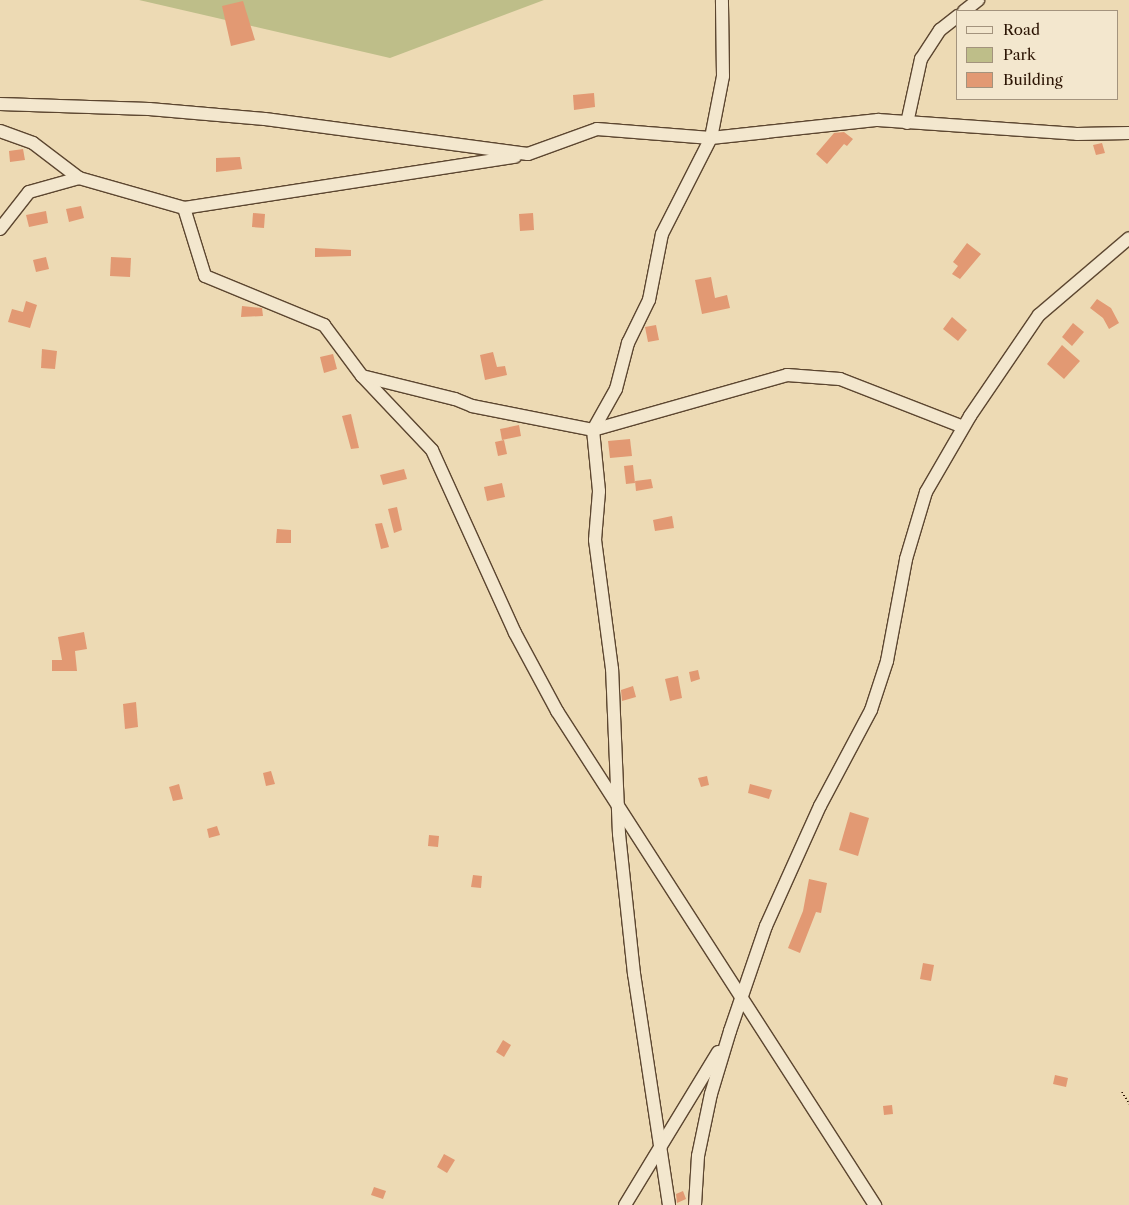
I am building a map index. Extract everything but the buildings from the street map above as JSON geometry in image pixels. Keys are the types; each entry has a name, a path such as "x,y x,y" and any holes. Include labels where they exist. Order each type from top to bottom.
{"street":[{"path":"669,1205 662,1142 634,974 618,804 612,669 595,540 599,490 593,430 616,389 628,343 649,300 662,234 711,138 723,76 722,0"},
{"path":"965,10 978,0"},
{"path":"907,123 921,59 940,30 956,18"},
{"path":"0,104 149,109 266,119 528,154"},
{"path":"0,131 33,143 79,178 184,208 528,154 597,129 711,138 878,120 1077,134 1129,134"},
{"path":"0,229 29,192 79,178"},
{"path":"184,208 205,276 324,325 362,376 432,450 515,633 557,711 875,1205"},
{"path":"695,1205 698,1156 730,1031 766,926 820,806 871,710 887,662 906,559 926,492 963,427 1039,315 1129,238"},
{"path":"362,376 454,398 472,406 593,430 787,375 840,379 963,427"},
{"path":"625,1205 662,1142 684,1113 730,1031"}],"path":[{"path":"1122,1092 1129,1104"}],"green space":[{"path":"139,0 544,0 390,58"}]}
